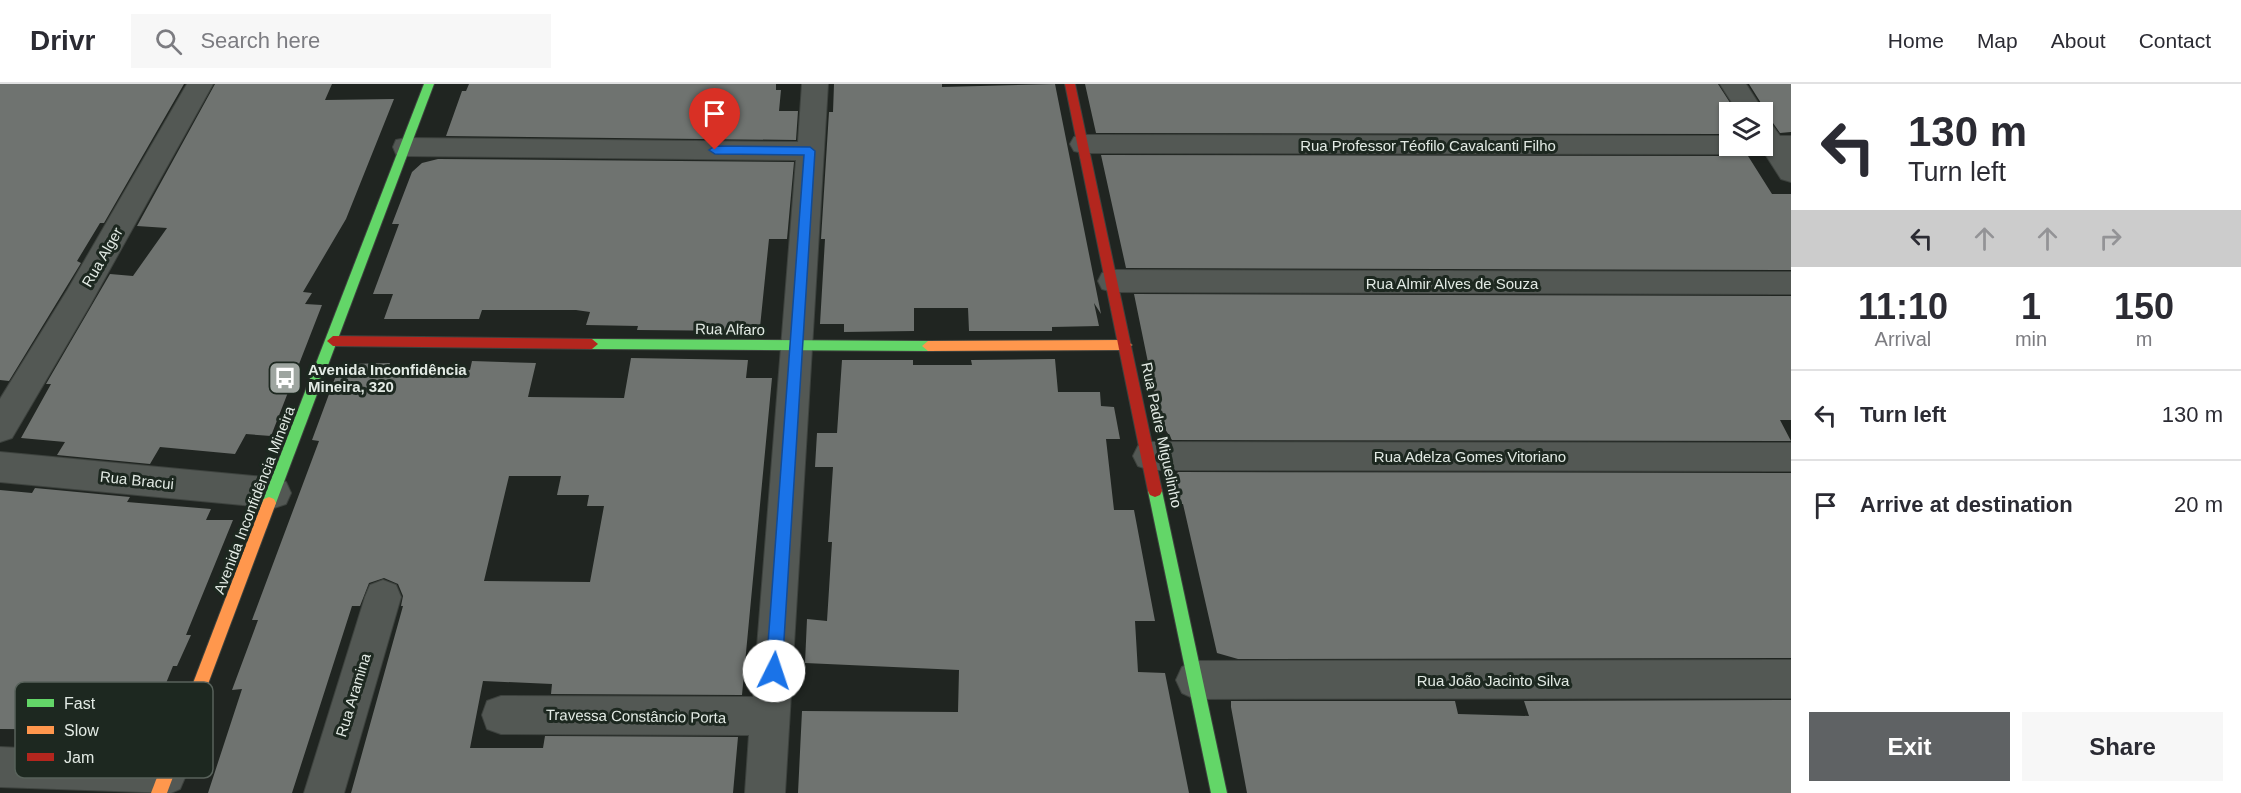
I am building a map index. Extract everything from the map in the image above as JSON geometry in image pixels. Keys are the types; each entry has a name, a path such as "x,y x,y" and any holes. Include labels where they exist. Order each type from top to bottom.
{"street":[{"name":"Rua Alger","path":"0,428 79,297 200,84"},
{"name":"Avenida Inconfidência Mineira","path":"202,682 429,84"},
{"path":"765,793 815,84"},
{"name":"Rua Padre Miguelinho","path":"1070,84 1219,793"},
{"path":"1733,84 1745,102"},
{"path":"1775,140 1791,172"},
{"name":"Rua Professor Téofilo Cavalcanti Filho","path":"1083,144 1775,140"},
{"path":"406,147 810,151"},
{"name":"Rua Almir Alves de Souza","path":"1113,281 1791,283"},
{"name":"Rua Alfaro","path":"333,341 797,346 1126,345"},
{"name":"Rua Adelza Gomes Vitoriano","path":"1150,456 1791,457"},
{"name":"Rua Bracui","path":"0,467 274,493"},
{"name":"Rua Aramina","path":"324,793 383,597"},
{"name":"Rua João Jacinto Silva","path":"1195,680 1791,679"},
{"name":"Travessa Constâncio Porta","path":"501,714 771,716"},
{"path":"0,767 15,769"},
{"path":"105,778 163,784"}],"building":[{"path":"0,84 184,84 104,223 100,223 77,261 81,263 9,381 0,380"},
{"path":"215,84 332,84 325,100 394,99 346,219 303,292 312,293 305,304 322,305 271,436 246,434 235,454 160,447 150,464 57,455 65,442 21,438 51,384 46,384 110,274 133,276 167,228 137,226"},
{"path":"469,84 776,84 776,90 781,90 779,111 798,111 796,140 446,136 462,91 466,91"},
{"path":"834,84 942,84 942,87 1055,84 1101,314 1094,303 1099,326 1052,327 1052,331 969,331 968,308 914,308 914,331 844,332 844,324 820,324 825,239 821,239 829,112 833,112"},
{"path":"1085,84 1718,84 1730,102 1719,102 1719,134 1096,133"},
{"path":"1749,84 1791,84 1791,132 1780,133 1773,123 1773,102 1760,102"},
{"path":"1101,155 1748,156 1772,194 1791,194 1791,270 1126,268"},
{"path":"438,159 794,162 787,239 769,239 760,327 752,327 752,331 637,330 638,326 586,325 590,312 576,310 482,310 479,319 384,319 393,294 373,294 399,224 392,224 412,172 422,163"},
{"path":"1134,294 1791,296 1791,420 1780,420 1791,441 1172,440 1160,421"},
{"path":"631,358 748,360 746,378 772,378 742,695 551,694 552,684 483,681 470,748 543,748 545,736 738,737 733,793 351,793 403,606 401,606 403,596 398,584 384,578 369,583 360,606 352,606 292,793 208,793 242,689 232,690 258,620 252,620 319,441 312,440 335,378 349,364 390,363 387,371 470,370 472,361 536,363 528,397 624,398","holes":["509,476 561,476 557,495 589,495 587,506 604,506 590,582 484,581"]},
{"path":"1055,359 1058,392 1100,392 1101,406 1114,407 1120,439 1106,439 1114,510 1134,510 1155,621 1135,621 1138,672 1165,673 1189,793 798,793 802,711 958,712 959,670 805,663 807,619 827,621 832,542 828,542 833,467 815,467 817,433 837,433 842,360 913,360 913,365 972,365 971,360"},
{"path":"1178,472 1791,473 1791,658 1238,659 1217,653 1183,504 1179,504 1174,477"},
{"path":"35,488 130,497 127,502 211,509 206,520 233,520 186,635 191,635 177,666 173,666 166,682 15,682 15,729 0,729 0,490 32,493"},
{"path":"1791,700 1791,793 1247,793 1231,707 1231,701 1455,701 1458,714 1529,716 1524,701"}],"traffic: fast":[{"path":"269,503 429,84"},
{"path":"592,344 928,346"},
{"path":"1155,491 1219,793"}],"traffic: slow":[{"path":"928,346 1126,345"},
{"path":"201,682 269,503"},
{"path":"159,793 165,778"}],"traffic: jam":[{"path":"1070,84 1155,491"},
{"path":"333,341 592,344"}],"place":[{"name":"Avenida Inconfidência Mineira, 320","path":"285,378"}],"route":[{"path":"715,150 810,151 774,671"}]}
